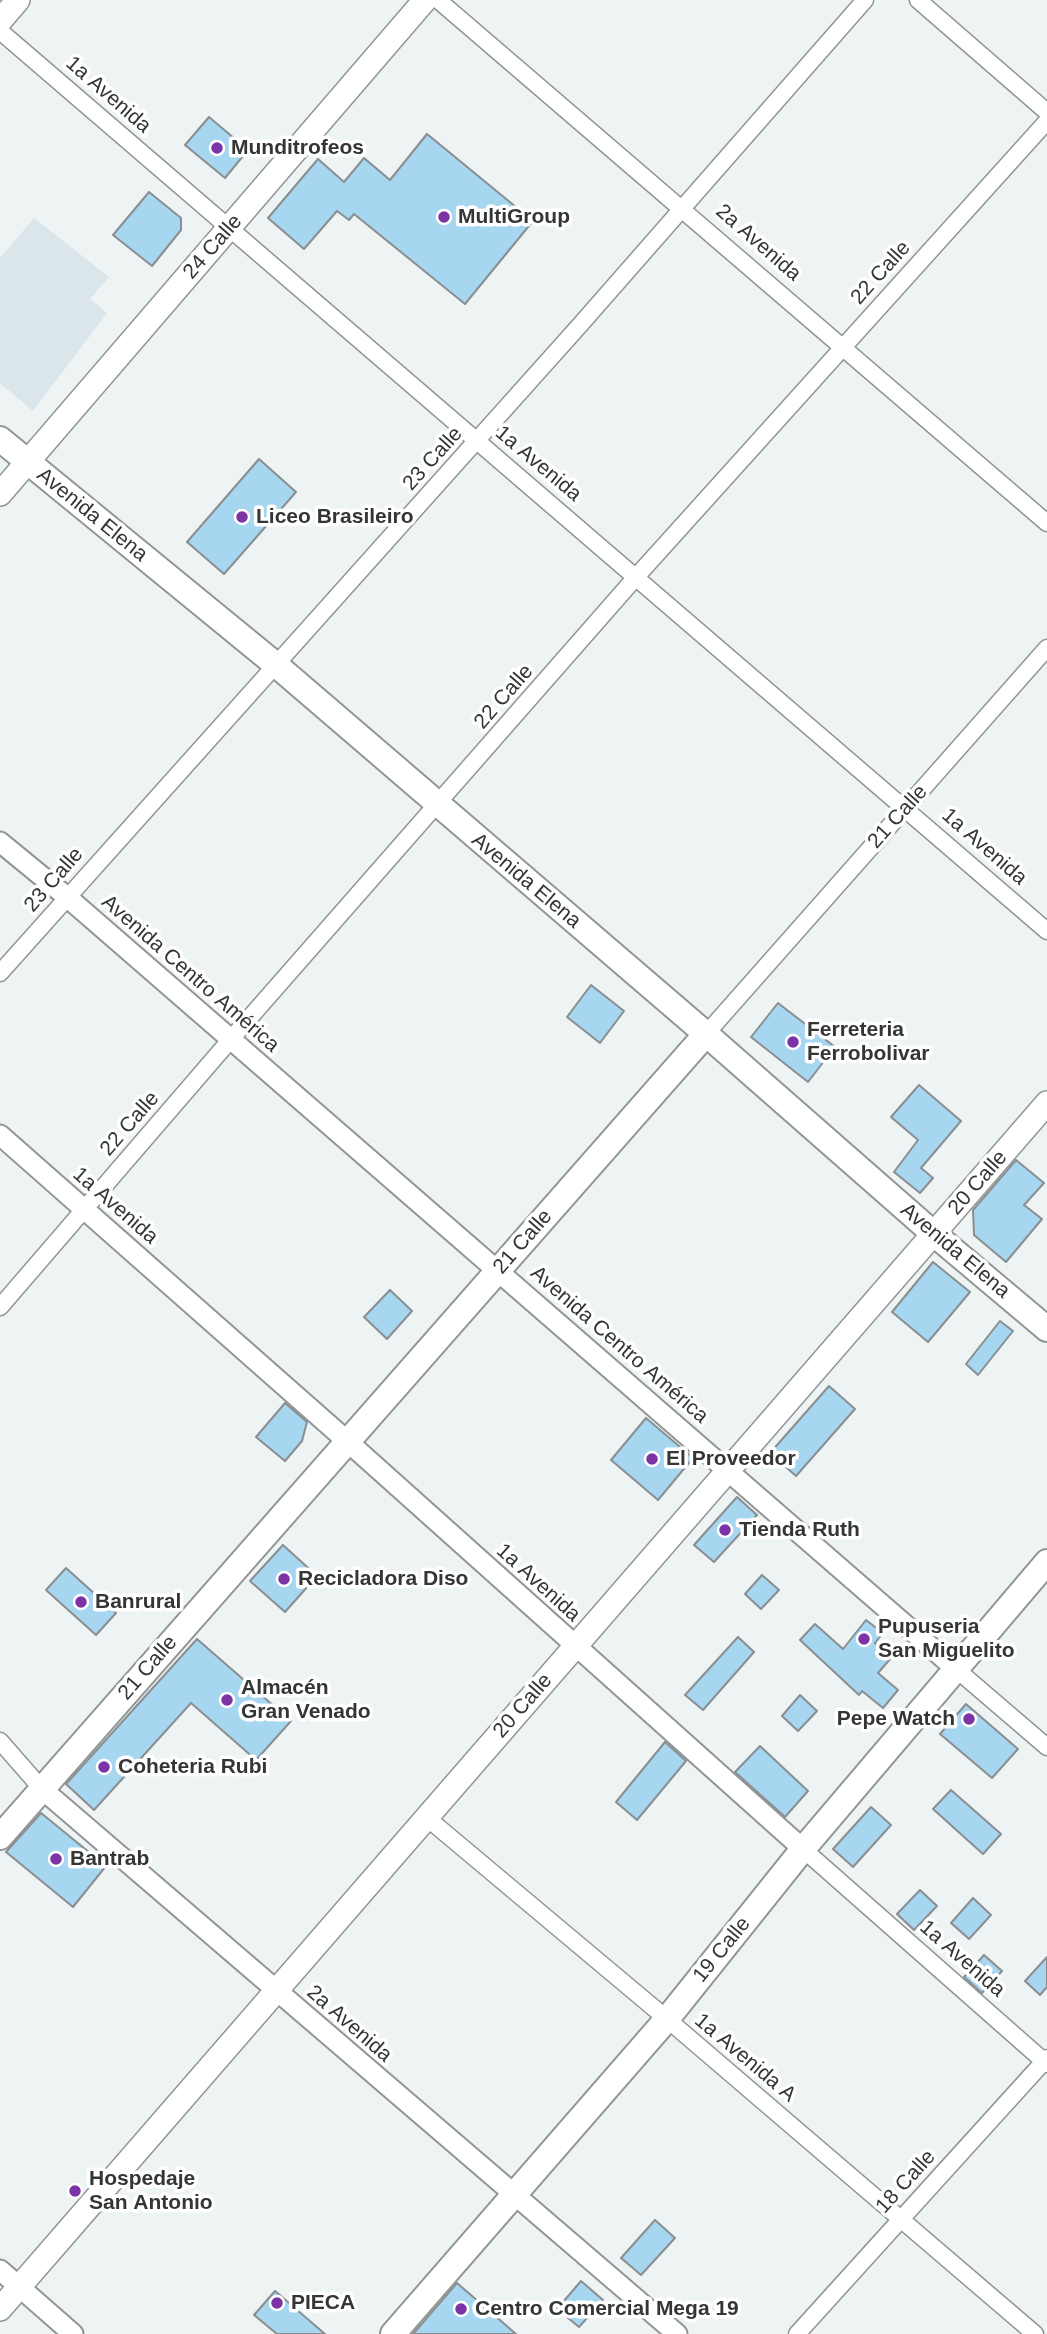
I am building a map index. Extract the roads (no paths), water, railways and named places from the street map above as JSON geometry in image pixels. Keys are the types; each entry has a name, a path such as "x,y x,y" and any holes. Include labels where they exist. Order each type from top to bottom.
{"main road":[{"path":"0,21 18,0"},
{"name":"24 Calle","path":"0,494 425,0"},
{"name":"Avenida Elena","path":"0,439 275,664 1047,1329"},
{"name":"21 Calle","path":"0,1836 706,1034"},
{"name":"20 Calle","path":"0,2309 1047,1103"},
{"name":"19 Calle","path":"393,2334 667,2019 803,1849 1047,1562"}],"street":[{"name":"2a Avenida","path":"438,0 1047,523"},
{"name":"23 Calle","path":"0,974 683,209 865,0"},
{"path":"918,0 1047,111"},
{"name":"1a Avenida","path":"0,31 1047,932"},
{"name":"22 Calle","path":"0,1307 636,577 1047,121"},
{"name":"21 Calle","path":"706,1034 1047,648"},
{"name":"Avenida Centro América","path":"0,842 67,897 1047,1747"},
{"name":"1a Avenida","path":"0,1135 803,1849 1046,2061"},
{"name":"2a Avenida","path":"0,1741 42,1789 677,2334"},
{"name":"1a Avenida A","path":"426,1817 1035,2334"},
{"name":"18 Calle","path":"797,2334 1046,2061"},
{"path":"0,2270 73,2334"}],"place":[{"name":"Munditrofeos","path":"217,148"},
{"name":"MultiGroup","path":"444,217"},
{"name":"Liceo Brasileiro","path":"242,517"},
{"name":"Ferreteria Ferrobolivar","path":"793,1042"},
{"name":"El Proveedor","path":"652,1459"},
{"name":"Tienda Ruth","path":"725,1530"},
{"name":"Recicladora Diso","path":"284,1579"},
{"name":"Banrural","path":"81,1602"},
{"name":"Pupuseria San Miguelito","path":"864,1639"},
{"name":"Almacén Gran Venado","path":"227,1700"},
{"name":"Pepe Watch","path":"969,1719"},
{"name":"Coheteria Rubi","path":"104,1767"},
{"name":"Bantrab","path":"56,1859"},
{"name":"Hospedaje San Antonio","path":"75,2191"},
{"name":"PIECA","path":"277,2303"},
{"name":"Centro Comercial Mega 19","path":"461,2309"}]}
